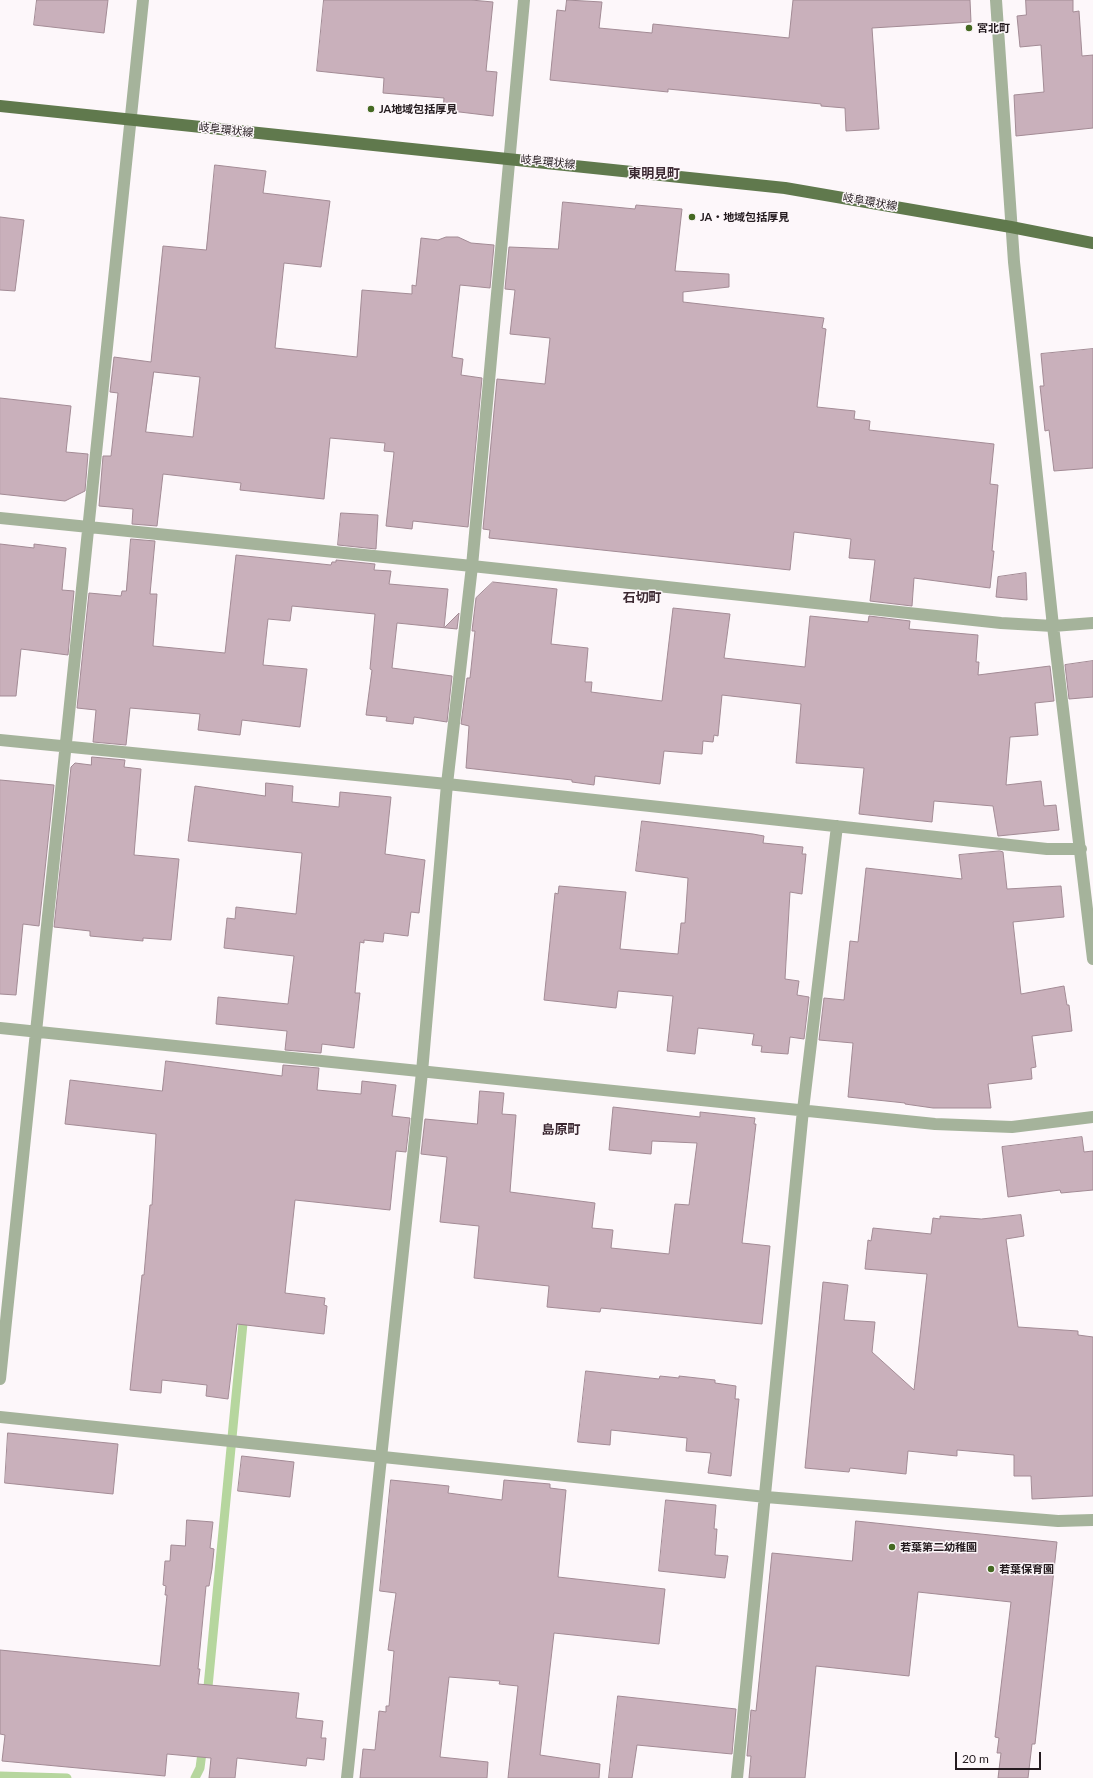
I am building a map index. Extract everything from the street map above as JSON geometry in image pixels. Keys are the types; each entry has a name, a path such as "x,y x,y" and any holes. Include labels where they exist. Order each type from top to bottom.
{"main road":[{"name":"岐阜環状線","path":"0,106 510,158 785,188 1011,226 1093,244"}],"street":[{"path":"0,1379 143,0"},
{"path":"347,1778 422,1072 447,784 472,566 524,0"},
{"path":"996,0 1011,226 1053,626 1081,849 1093,959"},
{"path":"0,518 472,566 1001,623 1053,626 1093,623"},
{"path":"0,740 447,784 1047,849 1081,849"},
{"path":"737,1778 766,1497 803,1110 837,826"},
{"path":"0,1028 936,1124 1012,1126 1093,1117"},
{"path":"0,1417 381,1458 766,1497 1058,1521 1093,1520"}],"building":[{"path":"37,0 108,0 104,33 34,25"},
{"path":"324,0 471,0 493,2 486,71 497,72 493,116 443,110 444,98 383,93 384,78 317,71"},
{"path":"567,0 602,2 599,28 652,33 653,24 789,38 793,0 970,0 971,22 872,28 879,129 846,131 845,108 821,106 821,104 668,89 668,92 550,80 557,10 565,11"},
{"path":"1026,0 1073,0 1073,12 1079,11 1082,56 1093,55 1093,128 1016,136 1014,95 1044,92 1041,45 1020,47 1017,16 1026,15"},
{"path":"215,165 266,171 263,193 330,201 321,267 284,263 275,348 357,357 362,290 412,294 412,285 416,286 421,238 438,240 446,237 458,237 471,243 494,245 490,288 460,285 452,357 463,359 461,375 482,378 468,527 413,521 412,529 386,526 394,452 384,451 385,443 330,438 324,499 240,490 241,483 163,474 157,526 132,524 133,509 99,506 103,456 111,456 118,393 110,392 114,357 151,362 163,246 206,250","holes":["154,372 200,377 193,437 146,432"]},
{"path":"563,202 635,209 636,205 682,209 675,271 729,274 729,287 683,292 683,302 824,318 822,328 826,329 817,407 855,411 854,419 870,421 869,430 994,444 990,484 998,485 990,588 914,578 912,606 870,601 875,560 849,558 851,539 794,532 790,570 489,538 490,530 483,529 497,379 545,384 550,338 510,334 515,290 505,289 509,247 558,249"},
{"path":"0,217 24,220 15,291 0,290"},
{"path":"1093,349 1093,468 1054,471 1049,430 1045,431 1040,386 1044,386 1041,354"},
{"path":"0,398 71,406 66,452 88,454 85,491 65,501 0,494"},
{"path":"341,513 378,515 376,549 338,545"},
{"path":"131,539 155,541 150,594 157,594 153,646 225,653 236,555 331,565 332,562 336,562 336,560 375,564 374,570 391,571 389,584 448,589 444,628 397,623 392,668 452,676 447,722 414,717 413,724 386,721 387,717 366,715 372,670 370,669 375,614 292,606 290,621 268,619 263,665 307,669 300,727 242,720 240,735 198,730 200,714 130,708 126,745 93,742 96,710 77,708 89,593 121,596 122,591 126,591"},
{"path":"0,544 34,548 34,544 66,548 62,590 74,591 68,655 21,649 16,696 0,696"},
{"path":"1026,573 1027,600 996,597 998,577"},
{"path":"493,582 557,589 551,644 588,648 585,682 592,682 591,692 662,701 673,608 730,614 724,658 805,667 810,616 868,622 869,616 910,621 909,629 978,635 976,662 979,662 978,675 1050,666 1054,701 1035,703 1038,735 1010,737 1006,785 1041,781 1044,806 1056,805 1059,830 998,836 993,806 934,801 932,822 859,814 864,768 796,763 801,704 722,695 718,736 714,735 713,742 703,741 702,754 664,751 660,784 595,776 594,785 572,782 572,780 466,768 469,726 461,724 467,678 470,678 475,631 472,631 476,598"},
{"path":"459,613 457,629 444,628"},
{"path":"1093,661 1093,697 1069,699 1065,665"},
{"path":"92,757 125,760 124,767 141,769 134,855 179,859 171,940 143,938 143,941 90,936 90,931 54,927 71,767 75,763 91,765"},
{"path":"0,780 54,785 39,926 23,924 16,995 0,994"},
{"path":"266,783 293,786 292,802 339,807 340,792 391,797 385,854 425,860 419,913 411,912 408,936 384,933 383,942 364,940 364,943 360,942 355,993 360,993 354,1048 322,1044 321,1053 285,1050 287,1031 216,1024 218,997 288,1004 294,956 224,948 227,918 235,919 236,907 296,914 302,853 188,841 195,786 265,796"},
{"path":"642,821 753,834 764,836 763,843 803,847 802,854 806,854 802,894 790,892 785,979 799,981 797,995 809,997 804,1039 790,1037 788,1054 761,1052 762,1046 752,1045 754,1034 698,1028 695,1054 667,1051 673,996 618,991 616,1008 544,1000 555,893 558,894 559,886 626,892 620,949 678,954 681,923 685,923 688,878 636,871"},
{"path":"1000,851 1003,852 1007,889 1061,886 1064,917 1013,922 1021,994 1064,986 1067,1005 1069,1005 1072,1031 1032,1036 1036,1067 1031,1068 1032,1079 988,1084 991,1108 933,1108 905,1103 848,1097 853,1043 819,1040 824,998 844,1000 850,941 858,942 866,868 962,879 959,855"},
{"path":"166,1061 282,1076 283,1065 319,1068 317,1090 361,1094 362,1081 396,1085 392,1116 410,1118 406,1152 396,1151 390,1210 295,1200 285,1293 325,1298 324,1305 327,1306 324,1334 237,1324 228,1399 206,1396 207,1385 162,1380 161,1393 130,1390 142,1275 144,1275 150,1205 152,1205 156,1134 65,1124 70,1080 162,1091"},
{"path":"480,1091 504,1093 502,1114 516,1115 510,1192 595,1203 592,1228 613,1230 611,1248 669,1254 675,1204 689,1205 697,1143 652,1141 651,1154 609,1150 613,1107 700,1117 700,1112 755,1118 754,1124 756,1124 742,1243 770,1246 762,1324 601,1308 600,1312 547,1307 549,1286 474,1278 479,1226 440,1222 447,1157 421,1154 425,1119 477,1124"},
{"path":"1082,1137 1084,1152 1093,1151 1093,1190 1061,1193 1060,1190 1008,1197 1002,1147"},
{"path":"1021,1215 1024,1236 1006,1239 1018,1327 1078,1331 1078,1335 1093,1337 1093,1496 1032,1499 1031,1476 1014,1476 1014,1455 957,1450 957,1456 908,1451 906,1474 850,1468 849,1472 805,1468 823,1282 848,1285 844,1320 875,1322 872,1352 914,1390 927,1274 865,1269 868,1240 871,1241 873,1228 931,1234 933,1218 940,1219 940,1216 981,1219"},
{"path":"586,1371 659,1379 660,1376 679,1378 679,1376 715,1380 715,1383 736,1386 735,1399 739,1399 731,1476 708,1473 711,1453 686,1451 687,1438 611,1430 610,1445 578,1442"},
{"path":"8,1433 118,1444 113,1494 5,1483"},
{"path":"242,1456 294,1462 290,1497 238,1491"},
{"path":"391,1480 449,1486 448,1493 502,1500 504,1480 550,1484 550,1488 566,1490 558,1577 665,1589 659,1644 554,1633 540,1755 600,1764 599,1778 508,1778 518,1686 499,1684 500,1681 449,1677 440,1757 488,1762 487,1778 360,1778 363,1749 375,1750 379,1711 386,1712 386,1706 389,1706 394,1651 388,1650 396,1593 380,1591"},
{"path":"666,1500 716,1505 714,1529 717,1529 715,1555 728,1556 725,1578 659,1571"},
{"path":"187,1520 213,1522 210,1548 214,1549 209,1586 206,1586 198,1669 200,1669 198,1684 299,1693 296,1718 323,1721 321,1738 326,1738 324,1760 307,1758 306,1766 237,1758 235,1778 209,1778 211,1758 167,1754 165,1776 2,1761 5,1735 0,1734 0,1650 160,1666 167,1595 165,1595 166,1586 163,1585 165,1561 170,1561 171,1545 185,1546"},
{"path":"856,1521 1057,1542 1035,1744 1032,1744 1028,1778 998,1778 1001,1753 997,1753 999,1738 995,1737 1011,1602 918,1592 909,1676 816,1666 805,1778 749,1778 751,1756 747,1756 751,1710 756,1711 772,1553 852,1561"},
{"path":"618,1696 736,1709 732,1754 637,1745 632,1778 609,1778"}],"waterway":[{"path":"207,1697 244,1313"},
{"path":"195,1778 200,1768 203,1745"},
{"path":"0,1776 67,1778"}],"place":[{"name":"宮北町","path":"969,28"},
{"name":"JA地域包括厚見","path":"371,109"},
{"name":"JA・地域包括厚見","path":"692,217"},
{"name":"若葉第二幼稚園","path":"892,1547"},
{"name":"若葉保育園","path":"991,1569"}],"district":[{"name":"東明見町","path":"654,174"},
{"name":"石切町","path":"642,598"},
{"name":"島原町","path":"561,1130"}]}
